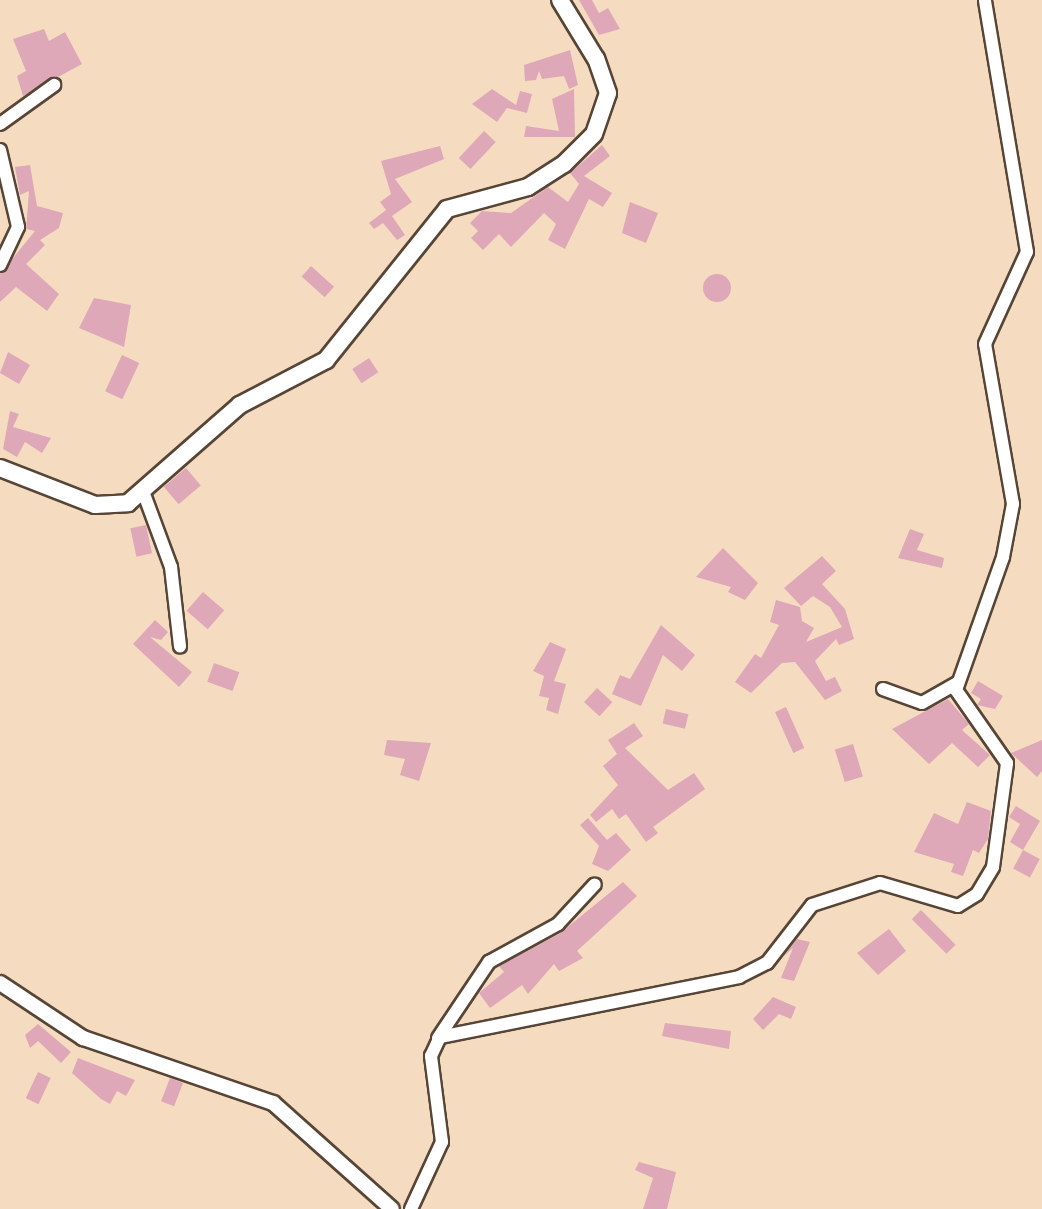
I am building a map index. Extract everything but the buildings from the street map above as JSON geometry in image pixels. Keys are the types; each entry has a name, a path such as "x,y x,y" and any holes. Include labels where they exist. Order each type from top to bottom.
{"highway":[{"path":"0,468 95,505 144,494 240,405 308,373 341,346 433,220 466,200 547,177 594,134 606,109 605,78 560,0"}],"main road":[{"path":"0,983 42,1017 96,1044 273,1103 392,1209"}],"street":[{"path":"436,1040 589,1002 739,977 767,963 812,905 860,886 889,885 951,906 972,899 998,854 1008,768 964,711 957,683 1003,557 1013,504 985,344 1027,252 985,0"},
{"path":"0,124 54,85"},
{"path":"0,150 18,227 0,265"},
{"path":"144,494 171,567 180,646"},
{"path":"883,689 922,703 957,683"},
{"path":"411,1209 442,1142 432,1075 436,1040 489,962 558,924 595,884"}]}
